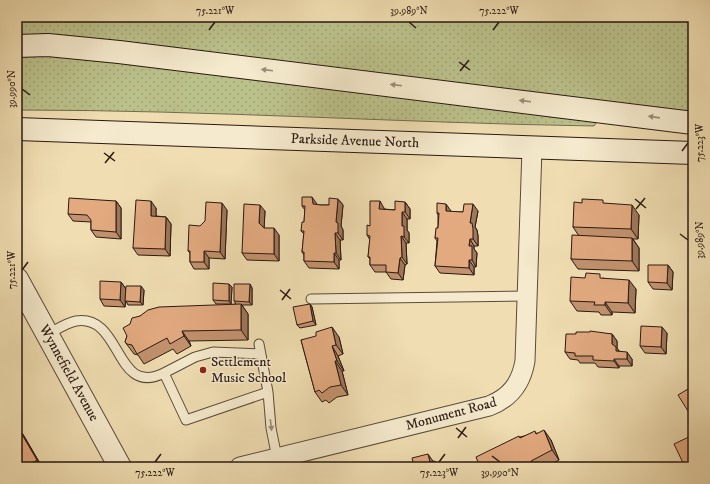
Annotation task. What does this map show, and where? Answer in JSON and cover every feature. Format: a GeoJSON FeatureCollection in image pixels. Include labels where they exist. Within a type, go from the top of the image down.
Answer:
{"type":"FeatureCollection","features":[{"type":"Feature","properties":{"kind":"main road"},"geometry":{"type":"LineString","coordinates":[[17,46],[48,45],[119,52],[693,123]]}},
{"type":"Feature","properties":{"kind":"main road","name":"Parkside Avenue North"},"geometry":{"type":"LineString","coordinates":[[17,129],[693,153]]}},
{"type":"Feature","properties":{"kind":"main road","name":"Wynnefield Avenue"},"geometry":{"type":"LineString","coordinates":[[17,279],[120,467]]}},
{"type":"Feature","properties":{"kind":"street","name":"Monument Road"},"geometry":{"type":"LineString","coordinates":[[240,467],[498,403],[514,390],[523,372],[532,148]]}},
{"type":"Feature","properties":{"kind":"lane"},"geometry":{"type":"LineString","coordinates":[[312,299],[527,296]]}},
{"type":"Feature","properties":{"kind":"lane"},"geometry":{"type":"LineString","coordinates":[[48,334],[72,322],[86,321],[94,323],[108,336],[125,364],[136,374],[150,378],[164,373],[195,357],[213,352],[260,354]]}},
{"type":"Feature","properties":{"kind":"lane"},"geometry":{"type":"LineString","coordinates":[[258,344],[268,392],[271,428],[277,458]]}},
{"type":"Feature","properties":{"kind":"lane"},"geometry":{"type":"LineString","coordinates":[[164,373],[186,420],[268,392]]}},
{"type":"Feature","properties":{"kind":"green space"},"geometry":{"type":"Polygon","coordinates":[[[17,17],[693,17],[693,114],[17,40],[17,17]]]}},
{"type":"Feature","properties":{"kind":"green space"},"geometry":{"type":"Polygon","coordinates":[[[17,53],[105,58],[594,120],[596,123],[594,126],[162,112],[17,110],[17,53]]]}},
{"type":"Feature","properties":{"kind":"building"},"geometry":{"type":"Polygon","coordinates":[[[302,197],[312,197],[313,204],[321,205],[329,205],[329,198],[338,199],[336,222],[338,223],[338,233],[335,233],[336,253],[334,253],[334,262],[304,261],[304,252],[302,252],[304,231],[301,231],[302,222],[304,222],[305,206],[302,206],[302,197]]]}},
{"type":"Feature","properties":{"kind":"building"},"geometry":{"type":"Polygon","coordinates":[[[69,198],[116,201],[116,232],[91,230],[91,220],[87,215],[68,214],[69,198]]]}},
{"type":"Feature","properties":{"kind":"building"},"geometry":{"type":"Polygon","coordinates":[[[582,199],[603,200],[603,203],[632,205],[631,229],[573,227],[574,202],[582,203],[582,199]]]}},
{"type":"Feature","properties":{"kind":"building"},"geometry":{"type":"Polygon","coordinates":[[[136,200],[151,201],[151,216],[166,217],[165,249],[133,248],[136,200]]]}},
{"type":"Feature","properties":{"kind":"building"},"geometry":{"type":"Polygon","coordinates":[[[370,201],[380,201],[379,209],[395,210],[395,201],[405,202],[405,212],[402,212],[404,237],[401,236],[402,257],[400,258],[398,273],[386,272],[386,265],[370,265],[370,257],[368,257],[370,236],[367,235],[367,225],[370,226],[370,201]]]}},
{"type":"Feature","properties":{"kind":"building"},"geometry":{"type":"Polygon","coordinates":[[[206,202],[222,203],[220,252],[204,251],[204,262],[190,262],[190,251],[188,251],[189,225],[200,226],[205,221],[206,202]]]}},
{"type":"Feature","properties":{"kind":"building"},"geometry":{"type":"Polygon","coordinates":[[[437,203],[446,204],[446,211],[463,212],[464,204],[473,204],[470,223],[472,223],[473,239],[470,239],[469,246],[472,246],[472,260],[469,260],[469,268],[435,266],[438,238],[435,238],[436,228],[438,228],[439,213],[437,213],[437,203]]]}},
{"type":"Feature","properties":{"kind":"building"},"geometry":{"type":"Polygon","coordinates":[[[244,204],[260,205],[259,223],[264,228],[274,228],[274,254],[242,253],[244,204]]]}},
{"type":"Feature","properties":{"kind":"building"},"geometry":{"type":"Polygon","coordinates":[[[572,235],[632,238],[632,261],[571,259],[572,235]]]}},
{"type":"Feature","properties":{"kind":"building"},"geometry":{"type":"Polygon","coordinates":[[[648,265],[668,265],[667,283],[648,282],[648,265]]]}},
{"type":"Feature","properties":{"kind":"building"},"geometry":{"type":"Polygon","coordinates":[[[586,273],[600,274],[600,278],[629,280],[628,303],[605,302],[605,305],[594,305],[595,302],[570,301],[571,277],[585,278],[586,273]]]}},
{"type":"Feature","properties":{"kind":"building"},"geometry":{"type":"Polygon","coordinates":[[[100,281],[121,282],[120,300],[100,299],[100,281]]]}},
{"type":"Feature","properties":{"kind":"building"},"geometry":{"type":"Polygon","coordinates":[[[213,283],[229,284],[229,301],[213,300],[213,283]]]}},
{"type":"Feature","properties":{"kind":"building"},"geometry":{"type":"Polygon","coordinates":[[[234,284],[250,284],[249,302],[234,301],[234,284]]]}},
{"type":"Feature","properties":{"kind":"building"},"geometry":{"type":"Polygon","coordinates":[[[126,286],[141,286],[140,302],[125,301],[126,286]]]}},
{"type":"Feature","properties":{"kind":"building"},"geometry":{"type":"Polygon","coordinates":[[[241,304],[241,330],[182,331],[184,336],[170,344],[167,338],[137,354],[132,345],[125,342],[127,336],[123,328],[130,324],[132,318],[140,316],[148,310],[159,307],[241,304]]]}},
{"type":"Feature","properties":{"kind":"building"},"geometry":{"type":"Polygon","coordinates":[[[310,304],[313,321],[297,325],[293,307],[310,304]]]}},
{"type":"Feature","properties":{"kind":"building"},"geometry":{"type":"Polygon","coordinates":[[[641,326],[662,327],[661,347],[640,346],[641,326]]]}},
{"type":"Feature","properties":{"kind":"building"},"geometry":{"type":"Polygon","coordinates":[[[332,327],[336,345],[332,346],[337,361],[335,361],[341,385],[330,387],[322,393],[319,390],[315,392],[301,340],[316,336],[316,332],[332,327]]]}},
{"type":"Feature","properties":{"kind":"building"},"geometry":{"type":"Polygon","coordinates":[[[590,331],[612,334],[612,344],[616,347],[616,351],[627,352],[627,359],[614,359],[614,361],[593,360],[593,356],[575,356],[575,353],[565,352],[566,334],[576,334],[576,332],[590,331]]]}},
{"type":"Feature","properties":{"kind":"building"},"geometry":{"type":"Polygon","coordinates":[[[693,386],[693,419],[678,395],[693,386]]]}},
{"type":"Feature","properties":{"kind":"building"},"geometry":{"type":"Polygon","coordinates":[[[17,426],[37,460],[25,467],[18,467],[17,465],[17,426]]]}},
{"type":"Feature","properties":{"kind":"building"},"geometry":{"type":"Polygon","coordinates":[[[544,430],[552,450],[531,461],[533,466],[480,467],[476,457],[519,436],[520,438],[535,431],[536,434],[544,430]]]}},
{"type":"Feature","properties":{"kind":"building"},"geometry":{"type":"Polygon","coordinates":[[[693,435],[693,467],[685,467],[674,444],[693,435]]]}},
{"type":"Feature","properties":{"kind":"building"},"geometry":{"type":"Polygon","coordinates":[[[428,454],[430,462],[435,461],[437,467],[410,467],[409,463],[413,462],[412,458],[428,454]]]}},
{"type":"Feature","properties":{"kind":"place","name":"Settlement Music School"},"geometry":{"type":"Point","coordinates":[203,370]}}]}
